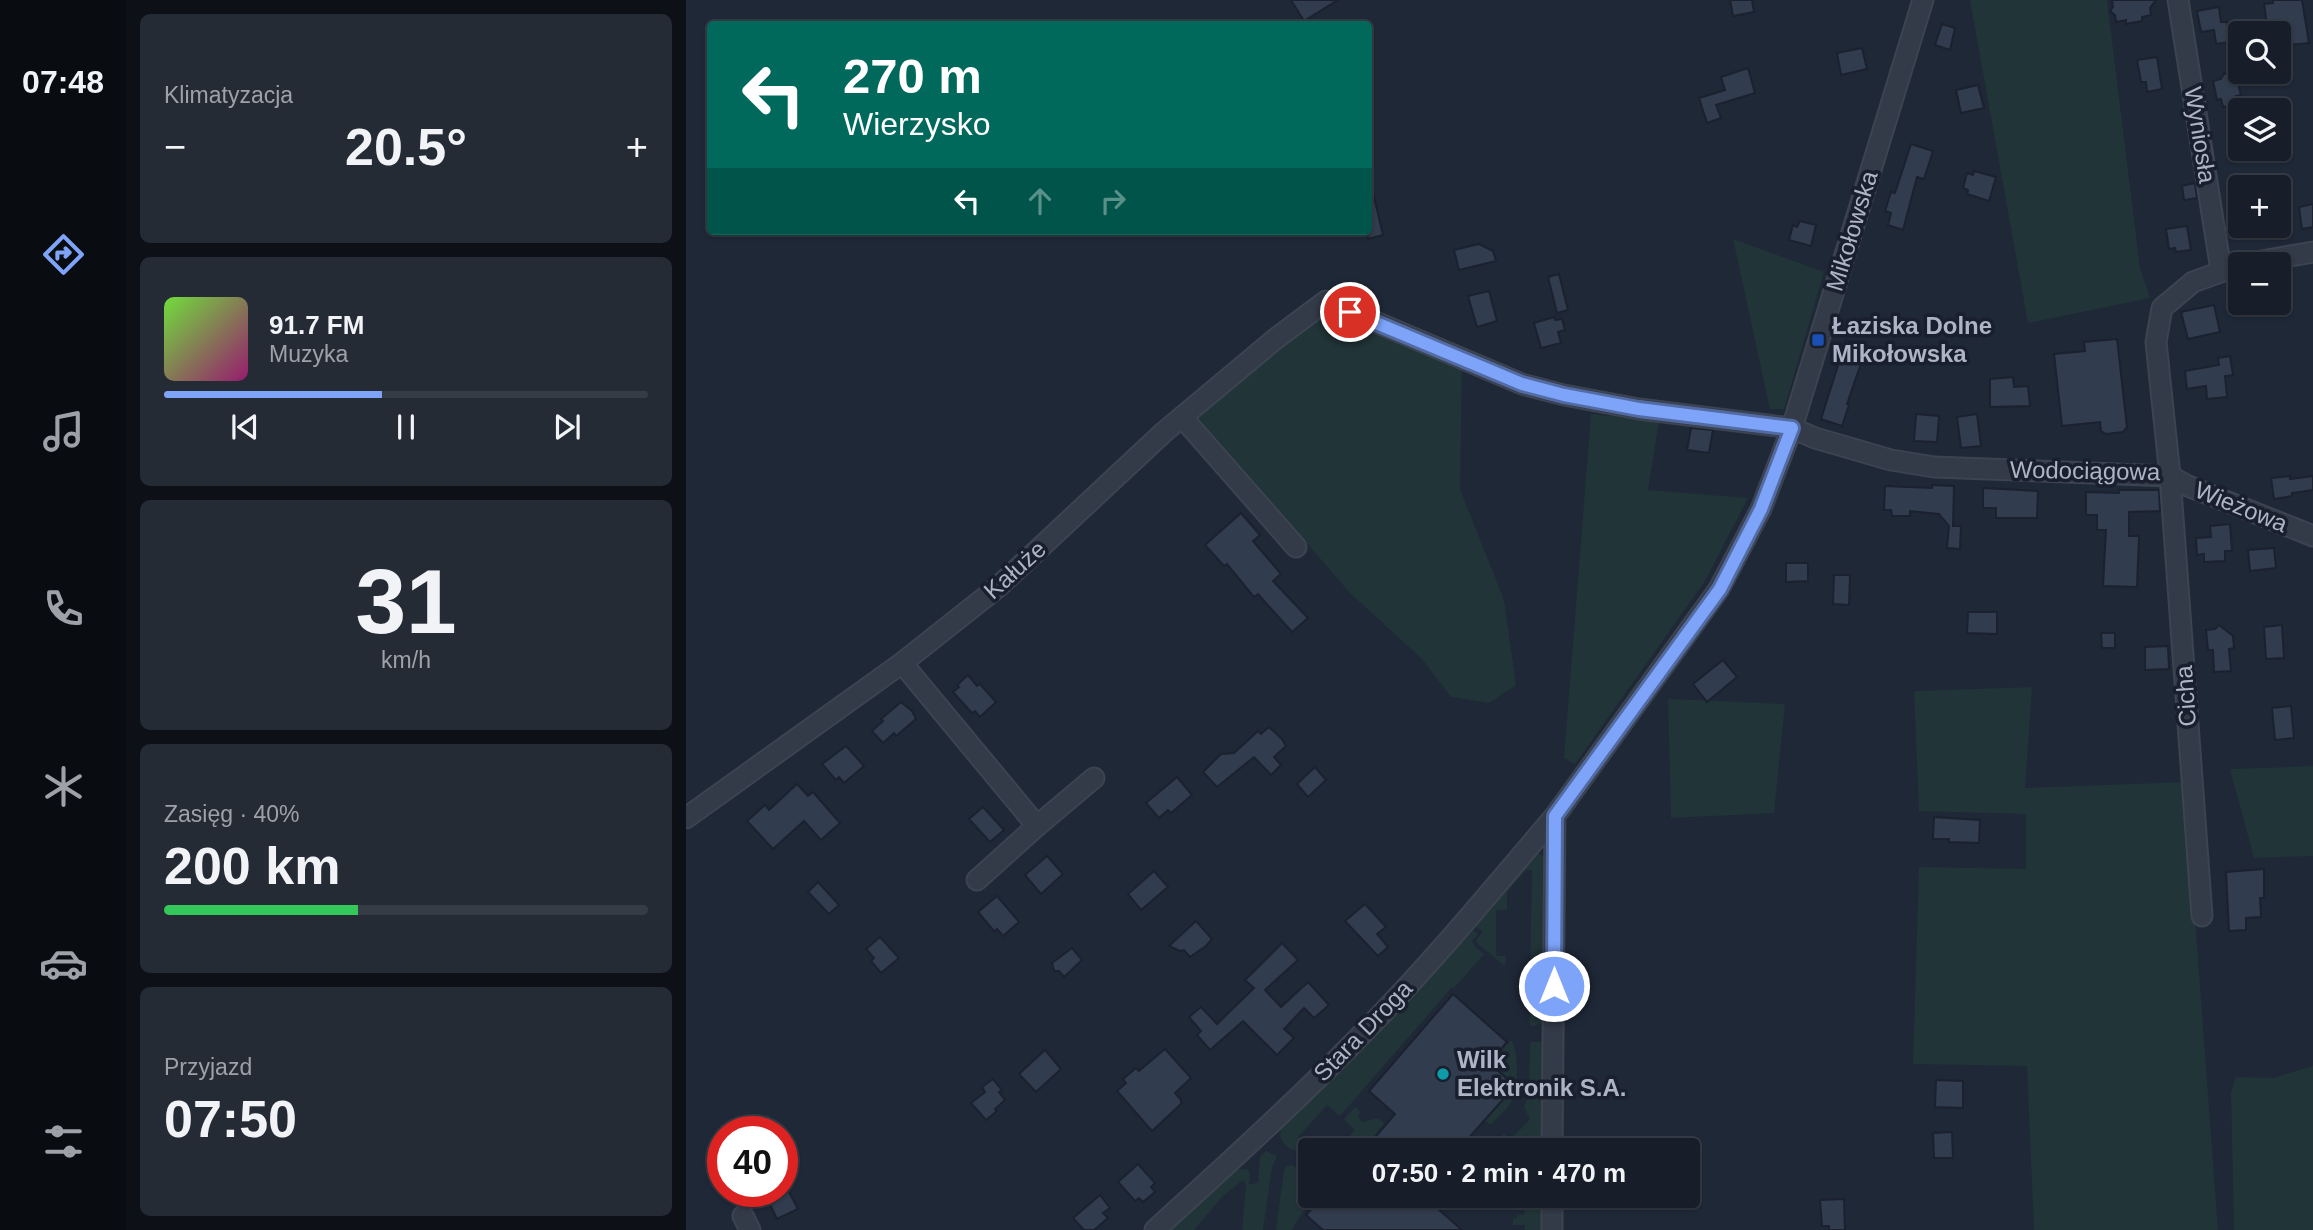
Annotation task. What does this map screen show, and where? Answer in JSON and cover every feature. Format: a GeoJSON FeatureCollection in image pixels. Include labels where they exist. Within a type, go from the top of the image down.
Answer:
{"type":"FeatureCollection","features":[{"type":"Feature","properties":{"kind":"street","name":"Mikołowska"},"geometry":{"type":"LineString","coordinates":[[1555,816],[1720,589],[1761,509],[1792,428],[1923,0]]}},
{"type":"Feature","properties":{"kind":"street","name":"Wyniosła"},"geometry":{"type":"LineString","coordinates":[[2178,0],[2232,252]]}},
{"type":"Feature","properties":{"kind":"street","name":"Wodociągowa"},"geometry":{"type":"LineString","coordinates":[[2291,256],[2313,252]]}},
{"type":"Feature","properties":{"kind":"street","name":"Wodociągowa"},"geometry":{"type":"LineString","coordinates":[[1326,301],[1522,384],[1564,395],[1639,409],[1792,428],[1815,438],[1891,460],[1934,467],[2170,476],[2156,342],[2162,308],[2193,282],[2228,270]]}},
{"type":"Feature","properties":{"kind":"street","name":"Kałuże"},"geometry":{"type":"LineString","coordinates":[[686,818],[902,663],[998,587],[1182,417],[1274,340],[1326,301]]}},
{"type":"Feature","properties":{"kind":"street"},"geometry":{"type":"LineString","coordinates":[[1182,417],[1296,547]]}},
{"type":"Feature","properties":{"kind":"street","name":"Wieżowa"},"geometry":{"type":"LineString","coordinates":[[2170,476],[2188,486],[2313,536]]}},
{"type":"Feature","properties":{"kind":"street","name":"Cicha"},"geometry":{"type":"LineString","coordinates":[[2170,476],[2202,916]]}},
{"type":"Feature","properties":{"kind":"street"},"geometry":{"type":"LineString","coordinates":[[902,663],[1037,826]]}},
{"type":"Feature","properties":{"kind":"street"},"geometry":{"type":"LineString","coordinates":[[977,880],[1094,778]]}},
{"type":"Feature","properties":{"kind":"street"},"geometry":{"type":"LineString","coordinates":[[1552,1138],[1555,816]]}},
{"type":"Feature","properties":{"kind":"street","name":"Stara Droga"},"geometry":{"type":"LineString","coordinates":[[1155,1230],[1264,1131],[1365,1031],[1425,967],[1555,816]]}},
{"type":"Feature","properties":{"kind":"street"},"geometry":{"type":"LineString","coordinates":[[1552,1208],[1552,1230]]}},
{"type":"Feature","properties":{"kind":"green space"},"geometry":{"type":"Polygon","coordinates":[[[1970,0],[2107,0],[2140,268],[2150,298],[2028,323],[1970,0]]]}},
{"type":"Feature","properties":{"kind":"green space"},"geometry":{"type":"Polygon","coordinates":[[[1733,239],[1824,272],[1784,409],[1770,409],[1733,239]]]}},
{"type":"Feature","properties":{"kind":"green space"},"geometry":{"type":"Polygon","coordinates":[[[1327,315],[1462,366],[1460,489],[1504,600],[1516,685],[1489,703],[1451,697],[1422,659],[1350,593],[1196,415],[1276,348],[1327,315]]]}},
{"type":"Feature","properties":{"kind":"green space"},"geometry":{"type":"Polygon","coordinates":[[[1591,414],[1659,421],[1648,490],[1748,498],[1705,581],[1575,764],[1564,758],[1591,414]]]}},
{"type":"Feature","properties":{"kind":"green space"},"geometry":{"type":"Polygon","coordinates":[[[2032,687],[2025,788],[2185,782],[2218,1230],[2034,1230],[2027,1066],[1913,1064],[1919,867],[2026,869],[2026,814],[1919,811],[1914,691],[2032,687]]]}},
{"type":"Feature","properties":{"kind":"green space"},"geometry":{"type":"Polygon","coordinates":[[[1668,699],[1785,704],[1774,813],[1671,818],[1668,699]]]}},
{"type":"Feature","properties":{"kind":"green space"},"geometry":{"type":"Polygon","coordinates":[[[2313,766],[2313,856],[2254,858],[2230,769],[2313,766]]]}},
{"type":"Feature","properties":{"kind":"green space"},"geometry":{"type":"Polygon","coordinates":[[[1538,853],[1547,858],[1545,1022],[1534,1026],[1530,1025],[1528,984],[1522,983],[1518,978],[1520,975],[1530,974],[1532,870],[1526,870],[1507,892],[1507,910],[1496,910],[1496,956],[1506,956],[1505,966],[1478,944],[1476,940],[1483,932],[1471,923],[1531,855],[1538,853]]]}},
{"type":"Feature","properties":{"kind":"green space"},"geometry":{"type":"Polygon","coordinates":[[[1468,926],[1478,934],[1472,941],[1484,954],[1340,1116],[1327,1105],[1298,1137],[1298,1150],[1288,1147],[1280,1136],[1282,1126],[1394,1014],[1468,926]]]}},
{"type":"Feature","properties":{"kind":"green space"},"geometry":{"type":"Polygon","coordinates":[[[1511,1040],[1516,1059],[1517,1077],[1516,1086],[1515,1093],[1506,1109],[1489,1124],[1485,1121],[1516,1085],[1491,1062],[1511,1040]]]}},
{"type":"Feature","properties":{"kind":"green space"},"geometry":{"type":"Polygon","coordinates":[[[1531,1042],[1541,1042],[1544,1045],[1546,1138],[1512,1138],[1530,1119],[1524,1107],[1529,1093],[1531,1042]]]}},
{"type":"Feature","properties":{"kind":"green space"},"geometry":{"type":"Polygon","coordinates":[[[2313,1066],[2313,1230],[2234,1230],[2231,1092],[2236,1077],[2273,1078],[2313,1066]]]}},
{"type":"Feature","properties":{"kind":"green space"},"geometry":{"type":"Polygon","coordinates":[[[1355,1107],[1361,1112],[1358,1116],[1362,1122],[1378,1118],[1384,1123],[1373,1138],[1348,1138],[1355,1130],[1344,1119],[1355,1107]]]}},
{"type":"Feature","properties":{"kind":"green space"},"geometry":{"type":"Polygon","coordinates":[[[1266,1151],[1277,1156],[1272,1168],[1263,1230],[1242,1230],[1246,1184],[1243,1180],[1222,1197],[1194,1230],[1168,1230],[1234,1170],[1247,1169],[1250,1174],[1249,1185],[1258,1182],[1260,1157],[1266,1151]]]}},
{"type":"Feature","properties":{"kind":"green space"},"geometry":{"type":"Polygon","coordinates":[[[1293,1165],[1298,1169],[1298,1208],[1307,1208],[1292,1230],[1276,1230],[1284,1170],[1293,1165]]]}},
{"type":"Feature","properties":{"kind":"green space"},"geometry":{"type":"Polygon","coordinates":[[[1525,1208],[1545,1208],[1546,1230],[1525,1230],[1525,1225],[1513,1225],[1513,1219],[1524,1215],[1525,1208]]]}},
{"type":"Feature","properties":{"kind":"building"},"geometry":{"type":"Polygon","coordinates":[[[1291,0],[1338,0],[1304,21],[1291,0]]]}},
{"type":"Feature","properties":{"kind":"building"},"geometry":{"type":"Polygon","coordinates":[[[1730,0],[1752,0],[1754,12],[1733,16],[1730,0]]]}},
{"type":"Feature","properties":{"kind":"building"},"geometry":{"type":"Polygon","coordinates":[[[2112,0],[2156,0],[2150,8],[2151,15],[2142,17],[2142,21],[2126,24],[2126,20],[2116,22],[2115,15],[2110,11],[2113,7],[2112,0]]]}},
{"type":"Feature","properties":{"kind":"building"},"geometry":{"type":"Polygon","coordinates":[[[2273,0],[2302,0],[2309,43],[2291,45],[2291,21],[2266,21],[2264,4],[2273,3],[2273,0]]]}},
{"type":"Feature","properties":{"kind":"building"},"geometry":{"type":"Polygon","coordinates":[[[2219,7],[2221,22],[2227,22],[2228,42],[2216,44],[2214,30],[2201,32],[2197,11],[2219,7]]]}},
{"type":"Feature","properties":{"kind":"building"},"geometry":{"type":"Polygon","coordinates":[[[1942,24],[1955,28],[1950,50],[1935,45],[1942,24]]]}},
{"type":"Feature","properties":{"kind":"building"},"geometry":{"type":"Polygon","coordinates":[[[1862,48],[1867,69],[1841,75],[1837,53],[1862,48]]]}},
{"type":"Feature","properties":{"kind":"building"},"geometry":{"type":"Polygon","coordinates":[[[2157,57],[2162,89],[2147,92],[2146,82],[2141,82],[2137,60],[2157,57]]]}},
{"type":"Feature","properties":{"kind":"building"},"geometry":{"type":"Polygon","coordinates":[[[1748,68],[1755,93],[1716,105],[1721,118],[1707,123],[1699,98],[1725,90],[1721,77],[1748,68]]]}},
{"type":"Feature","properties":{"kind":"building"},"geometry":{"type":"Polygon","coordinates":[[[2224,73],[2228,76],[2228,84],[2238,84],[2241,95],[2228,98],[2228,106],[2223,107],[2221,99],[2217,100],[2213,81],[2221,79],[2224,73]]]}},
{"type":"Feature","properties":{"kind":"building"},"geometry":{"type":"Polygon","coordinates":[[[1978,85],[1984,108],[1961,113],[1956,90],[1978,85]]]}},
{"type":"Feature","properties":{"kind":"building"},"geometry":{"type":"Polygon","coordinates":[[[1911,144],[1933,151],[1924,179],[1917,177],[1903,230],[1888,225],[1891,213],[1885,211],[1891,192],[1895,193],[1911,144]]]}},
{"type":"Feature","properties":{"kind":"building"},"geometry":{"type":"Polygon","coordinates":[[[1974,171],[1996,177],[1989,201],[1967,194],[1968,190],[1963,188],[1967,173],[1973,175],[1974,171]]]}},
{"type":"Feature","properties":{"kind":"building"},"geometry":{"type":"Polygon","coordinates":[[[2195,183],[2197,198],[2184,200],[2182,186],[2195,183]]]}},
{"type":"Feature","properties":{"kind":"building"},"geometry":{"type":"Polygon","coordinates":[[[1373,193],[1383,235],[1368,239],[1368,235],[1372,235],[1373,193]]]}},
{"type":"Feature","properties":{"kind":"building"},"geometry":{"type":"Polygon","coordinates":[[[2313,204],[2313,227],[2302,229],[2299,207],[2313,204]]]}},
{"type":"Feature","properties":{"kind":"building"},"geometry":{"type":"Polygon","coordinates":[[[1800,221],[1816,225],[1811,246],[1789,240],[1793,225],[1797,227],[1800,221]]]}},
{"type":"Feature","properties":{"kind":"building"},"geometry":{"type":"Polygon","coordinates":[[[2187,226],[2191,250],[2176,252],[2175,248],[2169,249],[2166,229],[2187,226]]]}},
{"type":"Feature","properties":{"kind":"building"},"geometry":{"type":"Polygon","coordinates":[[[1479,244],[1493,251],[1496,261],[1459,270],[1454,250],[1479,244]]]}},
{"type":"Feature","properties":{"kind":"building"},"geometry":{"type":"Polygon","coordinates":[[[1559,274],[1568,310],[1557,313],[1548,277],[1559,274]]]}},
{"type":"Feature","properties":{"kind":"building"},"geometry":{"type":"Polygon","coordinates":[[[1489,291],[1497,321],[1477,327],[1468,296],[1489,291]]]}},
{"type":"Feature","properties":{"kind":"building"},"geometry":{"type":"Polygon","coordinates":[[[2214,305],[2220,332],[2188,339],[2181,312],[2214,305]]]}},
{"type":"Feature","properties":{"kind":"building"},"geometry":{"type":"Polygon","coordinates":[[[1554,317],[1555,320],[1562,319],[1565,330],[1558,332],[1561,343],[1541,348],[1534,323],[1554,317]]]}},
{"type":"Feature","properties":{"kind":"building"},"geometry":{"type":"Polygon","coordinates":[[[2117,339],[2127,427],[2123,432],[2106,434],[2101,431],[2100,422],[2062,426],[2054,354],[2085,351],[2084,342],[2117,339]]]}},
{"type":"Feature","properties":{"kind":"building"},"geometry":{"type":"Polygon","coordinates":[[[1846,340],[1867,346],[1842,426],[1821,419],[1846,340]]]}},
{"type":"Feature","properties":{"kind":"building"},"geometry":{"type":"Polygon","coordinates":[[[2230,356],[2233,375],[2225,376],[2227,397],[2207,399],[2206,386],[2187,389],[2185,371],[2219,365],[2218,358],[2230,356]]]}},
{"type":"Feature","properties":{"kind":"building"},"geometry":{"type":"Polygon","coordinates":[[[2013,377],[2014,387],[2028,386],[2030,406],[1990,407],[1990,379],[2013,377]]]}},
{"type":"Feature","properties":{"kind":"building"},"geometry":{"type":"Polygon","coordinates":[[[1916,414],[1939,416],[1937,442],[1914,441],[1916,414]]]}},
{"type":"Feature","properties":{"kind":"building"},"geometry":{"type":"Polygon","coordinates":[[[1977,414],[1981,446],[1961,448],[1957,417],[1977,414]]]}},
{"type":"Feature","properties":{"kind":"building"},"geometry":{"type":"Polygon","coordinates":[[[1691,428],[1713,430],[1709,453],[1687,450],[1691,428]]]}},
{"type":"Feature","properties":{"kind":"building"},"geometry":{"type":"Polygon","coordinates":[[[2290,476],[2290,479],[2313,476],[2313,490],[2274,499],[2271,478],[2290,476]]]}},
{"type":"Feature","properties":{"kind":"building"},"geometry":{"type":"Polygon","coordinates":[[[1932,485],[1954,486],[1953,526],[1961,526],[1960,549],[1947,548],[1949,526],[1939,514],[1910,511],[1910,516],[1892,516],[1891,510],[1884,510],[1885,486],[1932,488],[1932,485]]]}},
{"type":"Feature","properties":{"kind":"building"},"geometry":{"type":"Polygon","coordinates":[[[1983,488],[2038,491],[2037,518],[1996,518],[1996,508],[1983,508],[1983,488]]]}},
{"type":"Feature","properties":{"kind":"building"},"geometry":{"type":"Polygon","coordinates":[[[2119,490],[2159,490],[2160,511],[2129,512],[2129,536],[2139,536],[2137,587],[2103,586],[2106,530],[2097,530],[2097,515],[2086,515],[2086,492],[2119,493],[2119,490]]]}},
{"type":"Feature","properties":{"kind":"building"},"geometry":{"type":"Polygon","coordinates":[[[1241,513],[1260,535],[1253,541],[1281,574],[1273,581],[1308,618],[1292,632],[1258,594],[1254,597],[1227,564],[1224,566],[1205,545],[1241,513]]]}},
{"type":"Feature","properties":{"kind":"building"},"geometry":{"type":"Polygon","coordinates":[[[2230,524],[2232,551],[2225,551],[2225,561],[2204,562],[2204,554],[2197,555],[2196,538],[2211,537],[2210,526],[2230,524]]]}},
{"type":"Feature","properties":{"kind":"building"},"geometry":{"type":"Polygon","coordinates":[[[2274,548],[2276,568],[2250,571],[2248,550],[2274,548]]]}},
{"type":"Feature","properties":{"kind":"building"},"geometry":{"type":"Polygon","coordinates":[[[1786,563],[1808,563],[1808,581],[1786,582],[1786,563]]]}},
{"type":"Feature","properties":{"kind":"building"},"geometry":{"type":"Polygon","coordinates":[[[1834,575],[1850,575],[1849,605],[1833,604],[1834,575]]]}},
{"type":"Feature","properties":{"kind":"building"},"geometry":{"type":"Polygon","coordinates":[[[1968,612],[1997,612],[1997,634],[1967,633],[1968,612]]]}},
{"type":"Feature","properties":{"kind":"building"},"geometry":{"type":"Polygon","coordinates":[[[2219,625],[2233,636],[2234,648],[2229,649],[2231,671],[2214,672],[2213,650],[2208,650],[2206,630],[2215,629],[2219,625]]]}},
{"type":"Feature","properties":{"kind":"building"},"geometry":{"type":"Polygon","coordinates":[[[2282,625],[2284,658],[2266,659],[2264,627],[2282,625]]]}},
{"type":"Feature","properties":{"kind":"building"},"geometry":{"type":"Polygon","coordinates":[[[2101,633],[2115,633],[2115,648],[2102,648],[2101,633]]]}},
{"type":"Feature","properties":{"kind":"building"},"geometry":{"type":"Polygon","coordinates":[[[2168,646],[2169,669],[2145,670],[2145,647],[2168,646]]]}},
{"type":"Feature","properties":{"kind":"building"},"geometry":{"type":"Polygon","coordinates":[[[1723,660],[1737,677],[1707,702],[1693,684],[1723,660]]]}},
{"type":"Feature","properties":{"kind":"building"},"geometry":{"type":"Polygon","coordinates":[[[968,675],[996,702],[980,717],[975,711],[972,713],[953,692],[968,675]]]}},
{"type":"Feature","properties":{"kind":"building"},"geometry":{"type":"Polygon","coordinates":[[[901,702],[912,711],[916,719],[883,743],[872,731],[883,721],[881,719],[901,702]]]}},
{"type":"Feature","properties":{"kind":"building"},"geometry":{"type":"Polygon","coordinates":[[[2291,706],[2294,738],[2275,740],[2272,708],[2291,706]]]}},
{"type":"Feature","properties":{"kind":"building"},"geometry":{"type":"Polygon","coordinates":[[[1269,727],[1286,746],[1274,757],[1281,765],[1271,775],[1254,757],[1217,787],[1203,772],[1221,754],[1234,753],[1258,731],[1261,734],[1269,727]]]}},
{"type":"Feature","properties":{"kind":"building"},"geometry":{"type":"Polygon","coordinates":[[[846,746],[864,766],[844,783],[839,777],[836,780],[822,764],[846,746]]]}},
{"type":"Feature","properties":{"kind":"building"},"geometry":{"type":"Polygon","coordinates":[[[1315,767],[1326,780],[1308,797],[1297,784],[1315,767]]]}},
{"type":"Feature","properties":{"kind":"building"},"geometry":{"type":"Polygon","coordinates":[[[1177,777],[1192,795],[1171,813],[1168,810],[1159,818],[1146,803],[1177,777]]]}},
{"type":"Feature","properties":{"kind":"building"},"geometry":{"type":"Polygon","coordinates":[[[797,784],[808,796],[813,792],[840,823],[821,840],[804,821],[773,849],[747,821],[765,805],[769,810],[797,784]]]}},
{"type":"Feature","properties":{"kind":"building"},"geometry":{"type":"Polygon","coordinates":[[[983,807],[1004,830],[990,842],[969,819],[983,807]]]}},
{"type":"Feature","properties":{"kind":"building"},"geometry":{"type":"Polygon","coordinates":[[[1934,817],[1980,820],[1979,843],[1933,839],[1934,817]]]}},
{"type":"Feature","properties":{"kind":"building"},"geometry":{"type":"Polygon","coordinates":[[[1047,856],[1063,874],[1041,894],[1025,875],[1047,856]]]}},
{"type":"Feature","properties":{"kind":"building"},"geometry":{"type":"Polygon","coordinates":[[[2264,869],[2264,898],[2260,898],[2261,917],[2246,918],[2246,930],[2229,931],[2226,872],[2264,869]]]}},
{"type":"Feature","properties":{"kind":"building"},"geometry":{"type":"Polygon","coordinates":[[[1154,871],[1168,887],[1141,910],[1128,894],[1154,871]]]}},
{"type":"Feature","properties":{"kind":"building"},"geometry":{"type":"Polygon","coordinates":[[[818,882],[839,905],[829,914],[808,892],[818,882]]]}},
{"type":"Feature","properties":{"kind":"building"},"geometry":{"type":"Polygon","coordinates":[[[997,896],[1019,922],[1003,936],[997,929],[994,931],[978,912],[997,896]]]}},
{"type":"Feature","properties":{"kind":"building"},"geometry":{"type":"Polygon","coordinates":[[[1365,904],[1386,927],[1377,934],[1388,947],[1378,956],[1345,921],[1365,904]]]}},
{"type":"Feature","properties":{"kind":"building"},"geometry":{"type":"Polygon","coordinates":[[[1196,921],[1212,939],[1206,946],[1190,957],[1184,950],[1169,946],[1196,921]]]}},
{"type":"Feature","properties":{"kind":"building"},"geometry":{"type":"Polygon","coordinates":[[[880,937],[899,958],[881,973],[871,961],[874,958],[866,949],[880,937]]]}},
{"type":"Feature","properties":{"kind":"building"},"geometry":{"type":"Polygon","coordinates":[[[1282,943],[1298,960],[1265,990],[1281,1007],[1308,982],[1329,1005],[1314,1018],[1304,1008],[1284,1029],[1294,1038],[1277,1055],[1243,1021],[1210,1050],[1197,1035],[1201,1031],[1189,1017],[1201,1007],[1217,1024],[1254,988],[1245,980],[1282,943]]]}},
{"type":"Feature","properties":{"kind":"building"},"geometry":{"type":"Polygon","coordinates":[[[1072,948],[1082,960],[1064,977],[1059,971],[1054,971],[1052,963],[1072,948]]]}},
{"type":"Feature","properties":{"kind":"building","name":"Wilk Elektronik S.A."},"geometry":{"type":"Polygon","coordinates":[[[1453,994],[1507,1042],[1489,1063],[1515,1086],[1469,1138],[1374,1138],[1395,1114],[1369,1091],[1453,994]]]}},
{"type":"Feature","properties":{"kind":"building"},"geometry":{"type":"Polygon","coordinates":[[[1165,1049],[1191,1078],[1175,1093],[1181,1104],[1152,1131],[1117,1091],[1126,1083],[1123,1079],[1136,1068],[1139,1071],[1165,1049]]]}},
{"type":"Feature","properties":{"kind":"building"},"geometry":{"type":"Polygon","coordinates":[[[1045,1050],[1061,1069],[1036,1092],[1019,1074],[1045,1050]]]}},
{"type":"Feature","properties":{"kind":"building"},"geometry":{"type":"Polygon","coordinates":[[[993,1079],[1002,1090],[999,1092],[1005,1100],[986,1120],[971,1103],[985,1092],[982,1087],[993,1079]]]}},
{"type":"Feature","properties":{"kind":"building"},"geometry":{"type":"Polygon","coordinates":[[[1936,1080],[1963,1081],[1963,1108],[1935,1107],[1936,1080]]]}},
{"type":"Feature","properties":{"kind":"building"},"geometry":{"type":"Polygon","coordinates":[[[1952,1132],[1953,1158],[1934,1158],[1933,1133],[1952,1132]]]}},
{"type":"Feature","properties":{"kind":"building"},"geometry":{"type":"Polygon","coordinates":[[[1138,1164],[1155,1183],[1151,1187],[1155,1192],[1143,1202],[1139,1198],[1135,1201],[1118,1182],[1138,1164]]]}},
{"type":"Feature","properties":{"kind":"building"},"geometry":{"type":"Polygon","coordinates":[[[1100,1195],[1110,1208],[1103,1213],[1108,1218],[1094,1230],[1084,1230],[1073,1218],[1100,1195]]]}},
{"type":"Feature","properties":{"kind":"building"},"geometry":{"type":"Polygon","coordinates":[[[1844,1199],[1845,1230],[1829,1230],[1829,1226],[1822,1226],[1820,1200],[1844,1199]]]}},
{"type":"Feature","properties":{"kind":"building"},"geometry":{"type":"Polygon","coordinates":[[[771,1207],[797,1207],[798,1209],[777,1219],[771,1207]]]}},
{"type":"Feature","properties":{"kind":"building"},"geometry":{"type":"Polygon","coordinates":[[[1312,1208],[1437,1208],[1462,1230],[1323,1230],[1306,1215],[1312,1208]]]}},
{"type":"Feature","properties":{"kind":"place","name":"Łaziska Dolne Mikołowska"},"geometry":{"type":"Point","coordinates":[1818,340]}},
{"type":"Feature","properties":{"kind":"place","name":"Wilk Elektronik S.A."},"geometry":{"type":"Point","coordinates":[1443,1074]}},
{"type":"Feature","properties":{"kind":"route"},"geometry":{"type":"LineString","coordinates":[[1350,312],[1522,384],[1639,409],[1792,428],[1761,509],[1720,589],[1555,816],[1554,986]]}}]}
